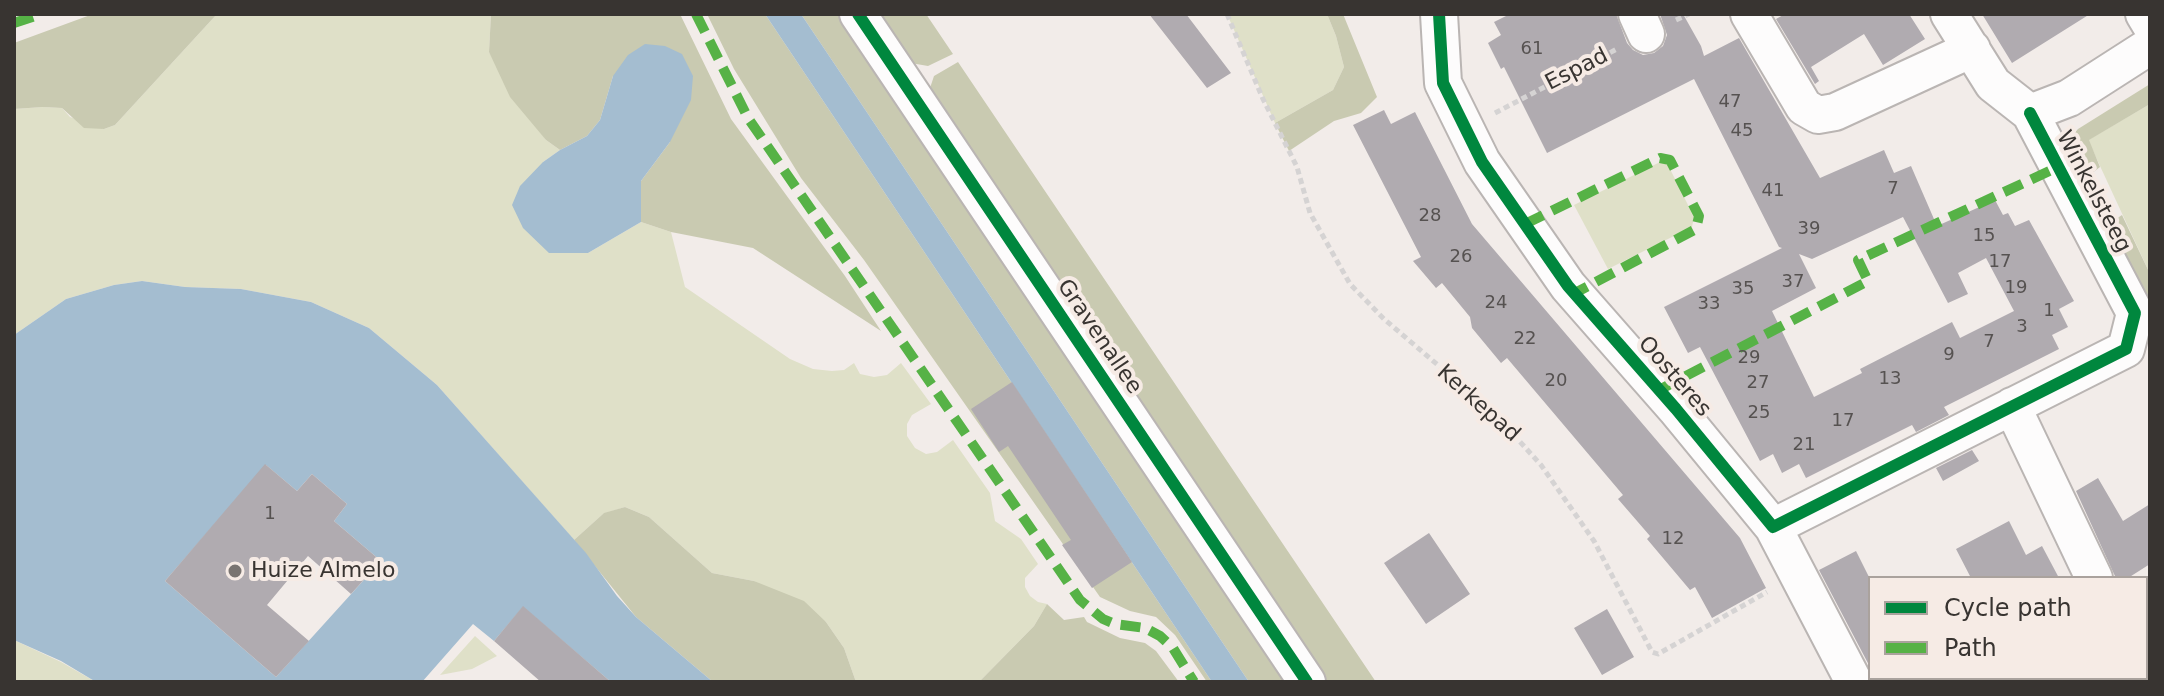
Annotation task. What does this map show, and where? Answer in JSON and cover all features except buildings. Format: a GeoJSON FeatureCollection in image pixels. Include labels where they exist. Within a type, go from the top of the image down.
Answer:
{"type":"FeatureCollection","features":[{"type":"Feature","properties":{"kind":"street","name":"Gravenallee"},"geometry":{"type":"LineString","coordinates":[[858,14],[1307,682]]}},
{"type":"Feature","properties":{"kind":"street","name":"Oosteres"},"geometry":{"type":"LineString","coordinates":[[1439,14],[1443,83],[1482,162],[1568,286],[1676,409],[1773,527],[1854,682]]}},
{"type":"Feature","properties":{"kind":"street"},"geometry":{"type":"LineString","coordinates":[[1749,14],[1804,107],[1818,115],[1835,112],[1972,49]]}},
{"type":"Feature","properties":{"kind":"street","name":"Winkelsteeg"},"geometry":{"type":"LineString","coordinates":[[1949,14],[1993,84],[2030,113],[2135,313],[2126,349],[2012,406]]}},
{"type":"Feature","properties":{"kind":"street"},"geometry":{"type":"LineString","coordinates":[[2144,14],[2150,24]]}},
{"type":"Feature","properties":{"kind":"street","name":"Winkelsteeg"},"geometry":{"type":"LineString","coordinates":[[2030,113],[2069,98],[2150,46]]}},
{"type":"Feature","properties":{"kind":"street"},"geometry":{"type":"LineString","coordinates":[[1773,527],[2012,406],[2093,576]]}},
{"type":"Feature","properties":{"kind":"green space"},"geometry":{"type":"Polygon","coordinates":[[[93,14],[217,14],[115,125],[104,129],[84,128],[62,108],[14,109],[14,43],[93,14]]]}},
{"type":"Feature","properties":{"kind":"green space"},"geometry":{"type":"Polygon","coordinates":[[[217,14],[491,14],[489,52],[546,140],[560,150],[543,162],[588,253],[641,222],[671,232],[685,287],[790,359],[813,369],[832,371],[844,370],[854,363],[860,374],[874,377],[887,375],[901,363],[931,404],[912,415],[907,424],[907,436],[915,448],[926,454],[937,452],[953,440],[990,493],[995,521],[1021,539],[1038,564],[1025,578],[1025,587],[1030,596],[1047,604],[1034,626],[979,682],[856,682],[844,648],[826,622],[754,581],[712,573],[649,517],[625,507],[603,514],[574,540],[437,385],[369,328],[311,302],[241,289],[185,287],[142,281],[114,285],[66,299],[14,335],[14,109],[62,108],[70,117],[104,129],[115,125],[217,14]]]}},
{"type":"Feature","properties":{"kind":"green space"},"geometry":{"type":"Polygon","coordinates":[[[491,14],[680,14],[731,119],[881,331],[753,248],[671,232],[641,222],[641,181],[670,142],[613,76],[600,120],[587,136],[560,150],[546,140],[510,97],[489,52],[491,14]]]}},
{"type":"Feature","properties":{"kind":"green space"},"geometry":{"type":"Polygon","coordinates":[[[707,14],[765,14],[1212,682],[1207,682],[1175,635],[1156,617],[1130,611],[1100,597],[864,260],[801,178],[734,69],[707,14]]]}},
{"type":"Feature","properties":{"kind":"green space"},"geometry":{"type":"Polygon","coordinates":[[[801,14],[845,14],[1296,682],[1249,682],[801,14]]]}},
{"type":"Feature","properties":{"kind":"green space"},"geometry":{"type":"Polygon","coordinates":[[[868,14],[926,14],[953,54],[928,66],[899,61],[868,14]]]}},
{"type":"Feature","properties":{"kind":"green space"},"geometry":{"type":"Polygon","coordinates":[[[1227,14],[1327,14],[1344,67],[1333,90],[1275,123],[1227,14]]]}},
{"type":"Feature","properties":{"kind":"green space"},"geometry":{"type":"Polygon","coordinates":[[[1327,14],[1343,14],[1377,97],[1361,113],[1334,121],[1289,151],[1275,123],[1333,90],[1344,67],[1327,14]]]}},
{"type":"Feature","properties":{"kind":"green space"},"geometry":{"type":"Polygon","coordinates":[[[958,62],[1376,682],[1319,682],[926,100],[934,76],[958,62]]]}},
{"type":"Feature","properties":{"kind":"green space"},"geometry":{"type":"Polygon","coordinates":[[[2150,84],[2150,104],[2089,140],[2100,167],[2087,177],[2070,146],[2070,138],[2078,129],[2150,84]]]}},
{"type":"Feature","properties":{"kind":"green space"},"geometry":{"type":"Polygon","coordinates":[[[2150,104],[2150,274],[2088,140],[2150,104]]]}},
{"type":"Feature","properties":{"kind":"green space"},"geometry":{"type":"Polygon","coordinates":[[[1660,162],[1668,165],[1694,217],[1692,227],[1608,269],[1574,205],[1660,162]]]}},
{"type":"Feature","properties":{"kind":"green space"},"geometry":{"type":"Polygon","coordinates":[[[2122,215],[2150,274],[2150,312],[2110,223],[2122,215]]]}},
{"type":"Feature","properties":{"kind":"green space"},"geometry":{"type":"Polygon","coordinates":[[[625,507],[649,517],[712,573],[754,581],[804,601],[826,622],[844,648],[856,682],[713,682],[636,617],[574,540],[604,513],[625,507]]]}},
{"type":"Feature","properties":{"kind":"green space"},"geometry":{"type":"Polygon","coordinates":[[[1047,604],[1064,620],[1084,617],[1087,622],[1120,638],[1145,643],[1156,651],[1179,682],[979,682],[1034,626],[1047,604]]]}},
{"type":"Feature","properties":{"kind":"green space"},"geometry":{"type":"Polygon","coordinates":[[[475,636],[497,656],[472,669],[440,675],[475,636]]]}},
{"type":"Feature","properties":{"kind":"green space"},"geometry":{"type":"Polygon","coordinates":[[[14,640],[61,662],[96,682],[14,682],[14,640]]]}},
{"type":"Feature","properties":{"kind":"water"},"geometry":{"type":"Polygon","coordinates":[[[765,14],[801,14],[1249,682],[1212,682],[765,14]]]}},
{"type":"Feature","properties":{"kind":"water"},"geometry":{"type":"Polygon","coordinates":[[[645,44],[665,46],[682,54],[693,76],[691,100],[670,142],[641,181],[641,222],[588,253],[549,253],[523,228],[512,205],[520,186],[543,162],[587,136],[600,120],[613,76],[628,55],[645,44]]]}},
{"type":"Feature","properties":{"kind":"water"},"geometry":{"type":"Polygon","coordinates":[[[142,281],[185,287],[241,289],[311,302],[369,328],[437,385],[586,553],[636,617],[713,682],[611,682],[523,607],[494,641],[473,624],[422,682],[96,682],[61,661],[14,640],[14,335],[66,299],[114,285],[142,281]],[[266,465],[165,581],[276,677],[381,561],[334,521],[347,504],[312,474],[297,491],[266,465]]]}},
{"type":"Feature","properties":{"kind":"marked path"},"geometry":{"type":"LineString","coordinates":[[14,23],[41,14]]}},
{"type":"Feature","properties":{"kind":"marked path"},"geometry":{"type":"LineString","coordinates":[[696,14],[748,118],[1080,600],[1103,619],[1145,628],[1160,636],[1173,648],[1194,682]]}},
{"type":"Feature","properties":{"kind":"marked path"},"geometry":{"type":"LineString","coordinates":[[1525,224],[1660,158],[1670,160],[1699,216],[1696,229],[1575,293]]}},
{"type":"Feature","properties":{"kind":"marked path"},"geometry":{"type":"LineString","coordinates":[[1659,390],[1868,281],[1858,260],[2058,167]]}},
{"type":"Feature","properties":{"kind":"cycle path"},"geometry":{"type":"LineString","coordinates":[[858,14],[1307,682]]}},
{"type":"Feature","properties":{"kind":"cycle path"},"geometry":{"type":"LineString","coordinates":[[1439,14],[1443,83],[1482,162],[1568,286],[1676,409],[1773,527],[2126,349],[2135,313],[2030,113]]}},
{"type":"Feature","properties":{"kind":"place","name":"Huize Almelo"},"geometry":{"type":"Point","coordinates":[235,571]}}]}
